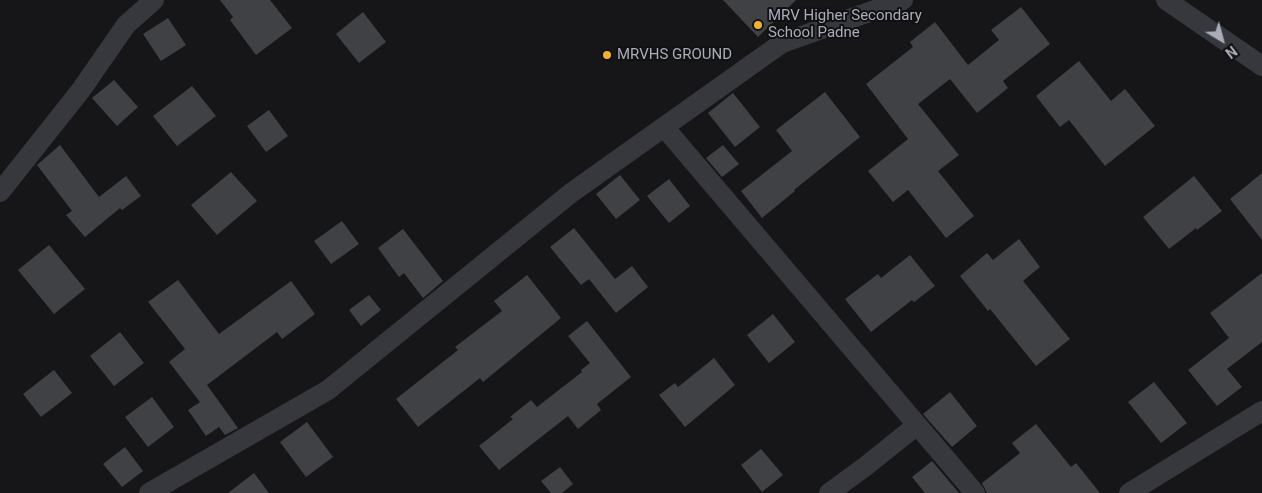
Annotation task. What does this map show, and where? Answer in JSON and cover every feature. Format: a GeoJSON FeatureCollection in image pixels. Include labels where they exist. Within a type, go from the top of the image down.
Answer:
{"type":"FeatureCollection","features":[{"type":"Feature","properties":{"kind":"street"},"geometry":{"type":"LineString","coordinates":[[0,192],[81,90],[126,25],[154,0]]}},
{"type":"Feature","properties":{"kind":"street"},"geometry":{"type":"LineString","coordinates":[[149,493],[328,390],[572,192],[782,44],[903,0]]}},
{"type":"Feature","properties":{"kind":"street"},"geometry":{"type":"LineString","coordinates":[[1166,0],[1262,66]]}},
{"type":"Feature","properties":{"kind":"street"},"geometry":{"type":"LineString","coordinates":[[664,127],[975,493]]}},
{"type":"Feature","properties":{"kind":"street"},"geometry":{"type":"LineString","coordinates":[[1129,493],[1262,411]]}},
{"type":"Feature","properties":{"kind":"street"},"geometry":{"type":"LineString","coordinates":[[829,493],[917,425]]}},
{"type":"Feature","properties":{"kind":"building"},"geometry":{"type":"Polygon","coordinates":[[[220,0],[270,0],[292,28],[256,55],[230,20],[233,17],[220,0]]]}},
{"type":"Feature","properties":{"kind":"building","name":"MRV Higher Secondary School Padne"},"geometry":{"type":"Polygon","coordinates":[[[723,0],[796,0],[758,37],[723,0]]]}},
{"type":"Feature","properties":{"kind":"building"},"geometry":{"type":"Polygon","coordinates":[[[1021,7],[1050,44],[1003,81],[1008,88],[977,113],[950,79],[918,104],[959,155],[938,171],[974,216],[946,238],[908,190],[893,202],[868,171],[908,139],[866,84],[913,47],[910,42],[935,22],[968,65],[999,40],[991,30],[1021,7]]]}},
{"type":"Feature","properties":{"kind":"building"},"geometry":{"type":"Polygon","coordinates":[[[363,12],[386,42],[359,63],[336,34],[363,12]]]}},
{"type":"Feature","properties":{"kind":"building"},"geometry":{"type":"Polygon","coordinates":[[[168,18],[186,45],[161,61],[143,34],[168,18]]]}},
{"type":"Feature","properties":{"kind":"building"},"geometry":{"type":"Polygon","coordinates":[[[1079,61],[1111,101],[1125,89],[1155,126],[1105,166],[1069,120],[1060,127],[1036,96],[1079,61]]]}},
{"type":"Feature","properties":{"kind":"building"},"geometry":{"type":"Polygon","coordinates":[[[114,80],[138,107],[117,126],[92,98],[114,80]]]}},
{"type":"Feature","properties":{"kind":"building"},"geometry":{"type":"Polygon","coordinates":[[[192,86],[216,116],[177,146],[153,116],[192,86]]]}},
{"type":"Feature","properties":{"kind":"building"},"geometry":{"type":"Polygon","coordinates":[[[825,92],[860,137],[762,218],[741,191],[792,151],[776,130],[825,92]]]}},
{"type":"Feature","properties":{"kind":"building"},"geometry":{"type":"Polygon","coordinates":[[[733,93],[760,127],[735,147],[708,113],[733,93]]]}},
{"type":"Feature","properties":{"kind":"building"},"geometry":{"type":"Polygon","coordinates":[[[269,110],[288,136],[266,152],[247,126],[269,110]]]}},
{"type":"Feature","properties":{"kind":"building"},"geometry":{"type":"Polygon","coordinates":[[[60,145],[99,197],[126,176],[141,196],[122,210],[120,208],[85,237],[66,215],[72,211],[37,165],[60,145]]]}},
{"type":"Feature","properties":{"kind":"building"},"geometry":{"type":"Polygon","coordinates":[[[723,145],[739,164],[722,177],[706,158],[723,145]]]}},
{"type":"Feature","properties":{"kind":"building"},"geometry":{"type":"Polygon","coordinates":[[[231,172],[257,201],[217,235],[191,205],[231,172]]]}},
{"type":"Feature","properties":{"kind":"building"},"geometry":{"type":"Polygon","coordinates":[[[1262,173],[1262,240],[1230,199],[1262,173]]]}},
{"type":"Feature","properties":{"kind":"building"},"geometry":{"type":"Polygon","coordinates":[[[620,175],[640,200],[616,219],[596,194],[620,175]]]}},
{"type":"Feature","properties":{"kind":"building"},"geometry":{"type":"Polygon","coordinates":[[[1194,176],[1222,211],[1169,249],[1143,217],[1194,176]]]}},
{"type":"Feature","properties":{"kind":"building"},"geometry":{"type":"Polygon","coordinates":[[[669,179],[690,206],[669,223],[647,196],[669,179]]]}},
{"type":"Feature","properties":{"kind":"building"},"geometry":{"type":"Polygon","coordinates":[[[342,221],[359,244],[331,264],[314,241],[342,221]]]}},
{"type":"Feature","properties":{"kind":"building"},"geometry":{"type":"Polygon","coordinates":[[[574,228],[615,279],[632,266],[648,287],[616,313],[589,279],[581,285],[550,247],[574,228]]]}},
{"type":"Feature","properties":{"kind":"building"},"geometry":{"type":"Polygon","coordinates":[[[403,229],[443,281],[423,298],[404,273],[399,277],[378,248],[403,229]]]}},
{"type":"Feature","properties":{"kind":"building"},"geometry":{"type":"Polygon","coordinates":[[[1019,239],[1040,267],[1023,281],[1070,339],[1036,366],[990,309],[988,311],[960,276],[987,253],[993,260],[1019,239]]]}},
{"type":"Feature","properties":{"kind":"building"},"geometry":{"type":"Polygon","coordinates":[[[49,245],[85,289],[54,314],[18,270],[49,245]]]}},
{"type":"Feature","properties":{"kind":"building"},"geometry":{"type":"Polygon","coordinates":[[[910,255],[935,286],[914,302],[912,300],[871,332],[845,299],[878,274],[881,278],[910,255]]]}},
{"type":"Feature","properties":{"kind":"building"},"geometry":{"type":"Polygon","coordinates":[[[1262,273],[1262,342],[1227,369],[1242,387],[1217,406],[1188,370],[1229,338],[1210,313],[1262,273]]]}},
{"type":"Feature","properties":{"kind":"building"},"geometry":{"type":"Polygon","coordinates":[[[527,275],[561,318],[483,382],[480,378],[418,427],[396,399],[458,350],[455,347],[502,311],[494,301],[527,275]]]}},
{"type":"Feature","properties":{"kind":"building"},"geometry":{"type":"Polygon","coordinates":[[[178,280],[219,334],[291,281],[315,314],[282,339],[277,332],[207,385],[238,428],[225,435],[219,427],[206,436],[188,410],[200,402],[169,362],[185,349],[148,302],[178,280]]]}},
{"type":"Feature","properties":{"kind":"building"},"geometry":{"type":"Polygon","coordinates":[[[369,295],[381,310],[361,326],[349,310],[369,295]]]}},
{"type":"Feature","properties":{"kind":"building"},"geometry":{"type":"Polygon","coordinates":[[[773,314],[795,342],[769,363],[747,335],[773,314]]]}},
{"type":"Feature","properties":{"kind":"building"},"geometry":{"type":"Polygon","coordinates":[[[587,321],[631,377],[597,404],[601,410],[578,429],[568,416],[499,470],[479,446],[513,419],[510,417],[531,400],[537,407],[582,372],[581,370],[590,363],[568,336],[587,321]]]}},
{"type":"Feature","properties":{"kind":"building"},"geometry":{"type":"Polygon","coordinates":[[[120,332],[144,363],[114,386],[90,356],[120,332]]]}},
{"type":"Feature","properties":{"kind":"building"},"geometry":{"type":"Polygon","coordinates":[[[714,358],[735,385],[685,427],[659,395],[675,383],[678,387],[714,358]]]}},
{"type":"Feature","properties":{"kind":"building"},"geometry":{"type":"Polygon","coordinates":[[[54,370],[72,393],[41,417],[23,394],[54,370]]]}},
{"type":"Feature","properties":{"kind":"building"},"geometry":{"type":"Polygon","coordinates":[[[1154,382],[1187,423],[1161,443],[1128,402],[1154,382]]]}},
{"type":"Feature","properties":{"kind":"building"},"geometry":{"type":"Polygon","coordinates":[[[950,392],[977,426],[952,447],[923,414],[950,392]]]}},
{"type":"Feature","properties":{"kind":"building"},"geometry":{"type":"Polygon","coordinates":[[[152,397],[174,427],[148,447],[125,417],[152,397]]]}},
{"type":"Feature","properties":{"kind":"building"},"geometry":{"type":"Polygon","coordinates":[[[307,422],[333,457],[306,477],[280,442],[307,422]]]}},
{"type":"Feature","properties":{"kind":"building"},"geometry":{"type":"Polygon","coordinates":[[[1036,424],[1071,467],[1076,463],[1100,493],[987,493],[982,483],[1020,453],[1012,443],[1036,424]]]}},
{"type":"Feature","properties":{"kind":"building"},"geometry":{"type":"Polygon","coordinates":[[[125,447],[143,471],[122,487],[103,464],[125,447]]]}},
{"type":"Feature","properties":{"kind":"building"},"geometry":{"type":"Polygon","coordinates":[[[761,449],[783,475],[762,492],[741,465],[761,449]]]}},
{"type":"Feature","properties":{"kind":"building"},"geometry":{"type":"Polygon","coordinates":[[[932,461],[959,493],[925,493],[912,477],[932,461]]]}},
{"type":"Feature","properties":{"kind":"building"},"geometry":{"type":"Polygon","coordinates":[[[560,467],[573,484],[562,493],[551,493],[541,481],[560,467]]]}},
{"type":"Feature","properties":{"kind":"building"},"geometry":{"type":"Polygon","coordinates":[[[254,473],[269,493],[228,493],[254,473]]]}},
{"type":"Feature","properties":{"kind":"place","name":"MRV Higher Secondary School Padne"},"geometry":{"type":"Point","coordinates":[758,25]}},
{"type":"Feature","properties":{"kind":"place","name":"MRVHS GROUND"},"geometry":{"type":"Point","coordinates":[607,55]}}]}
